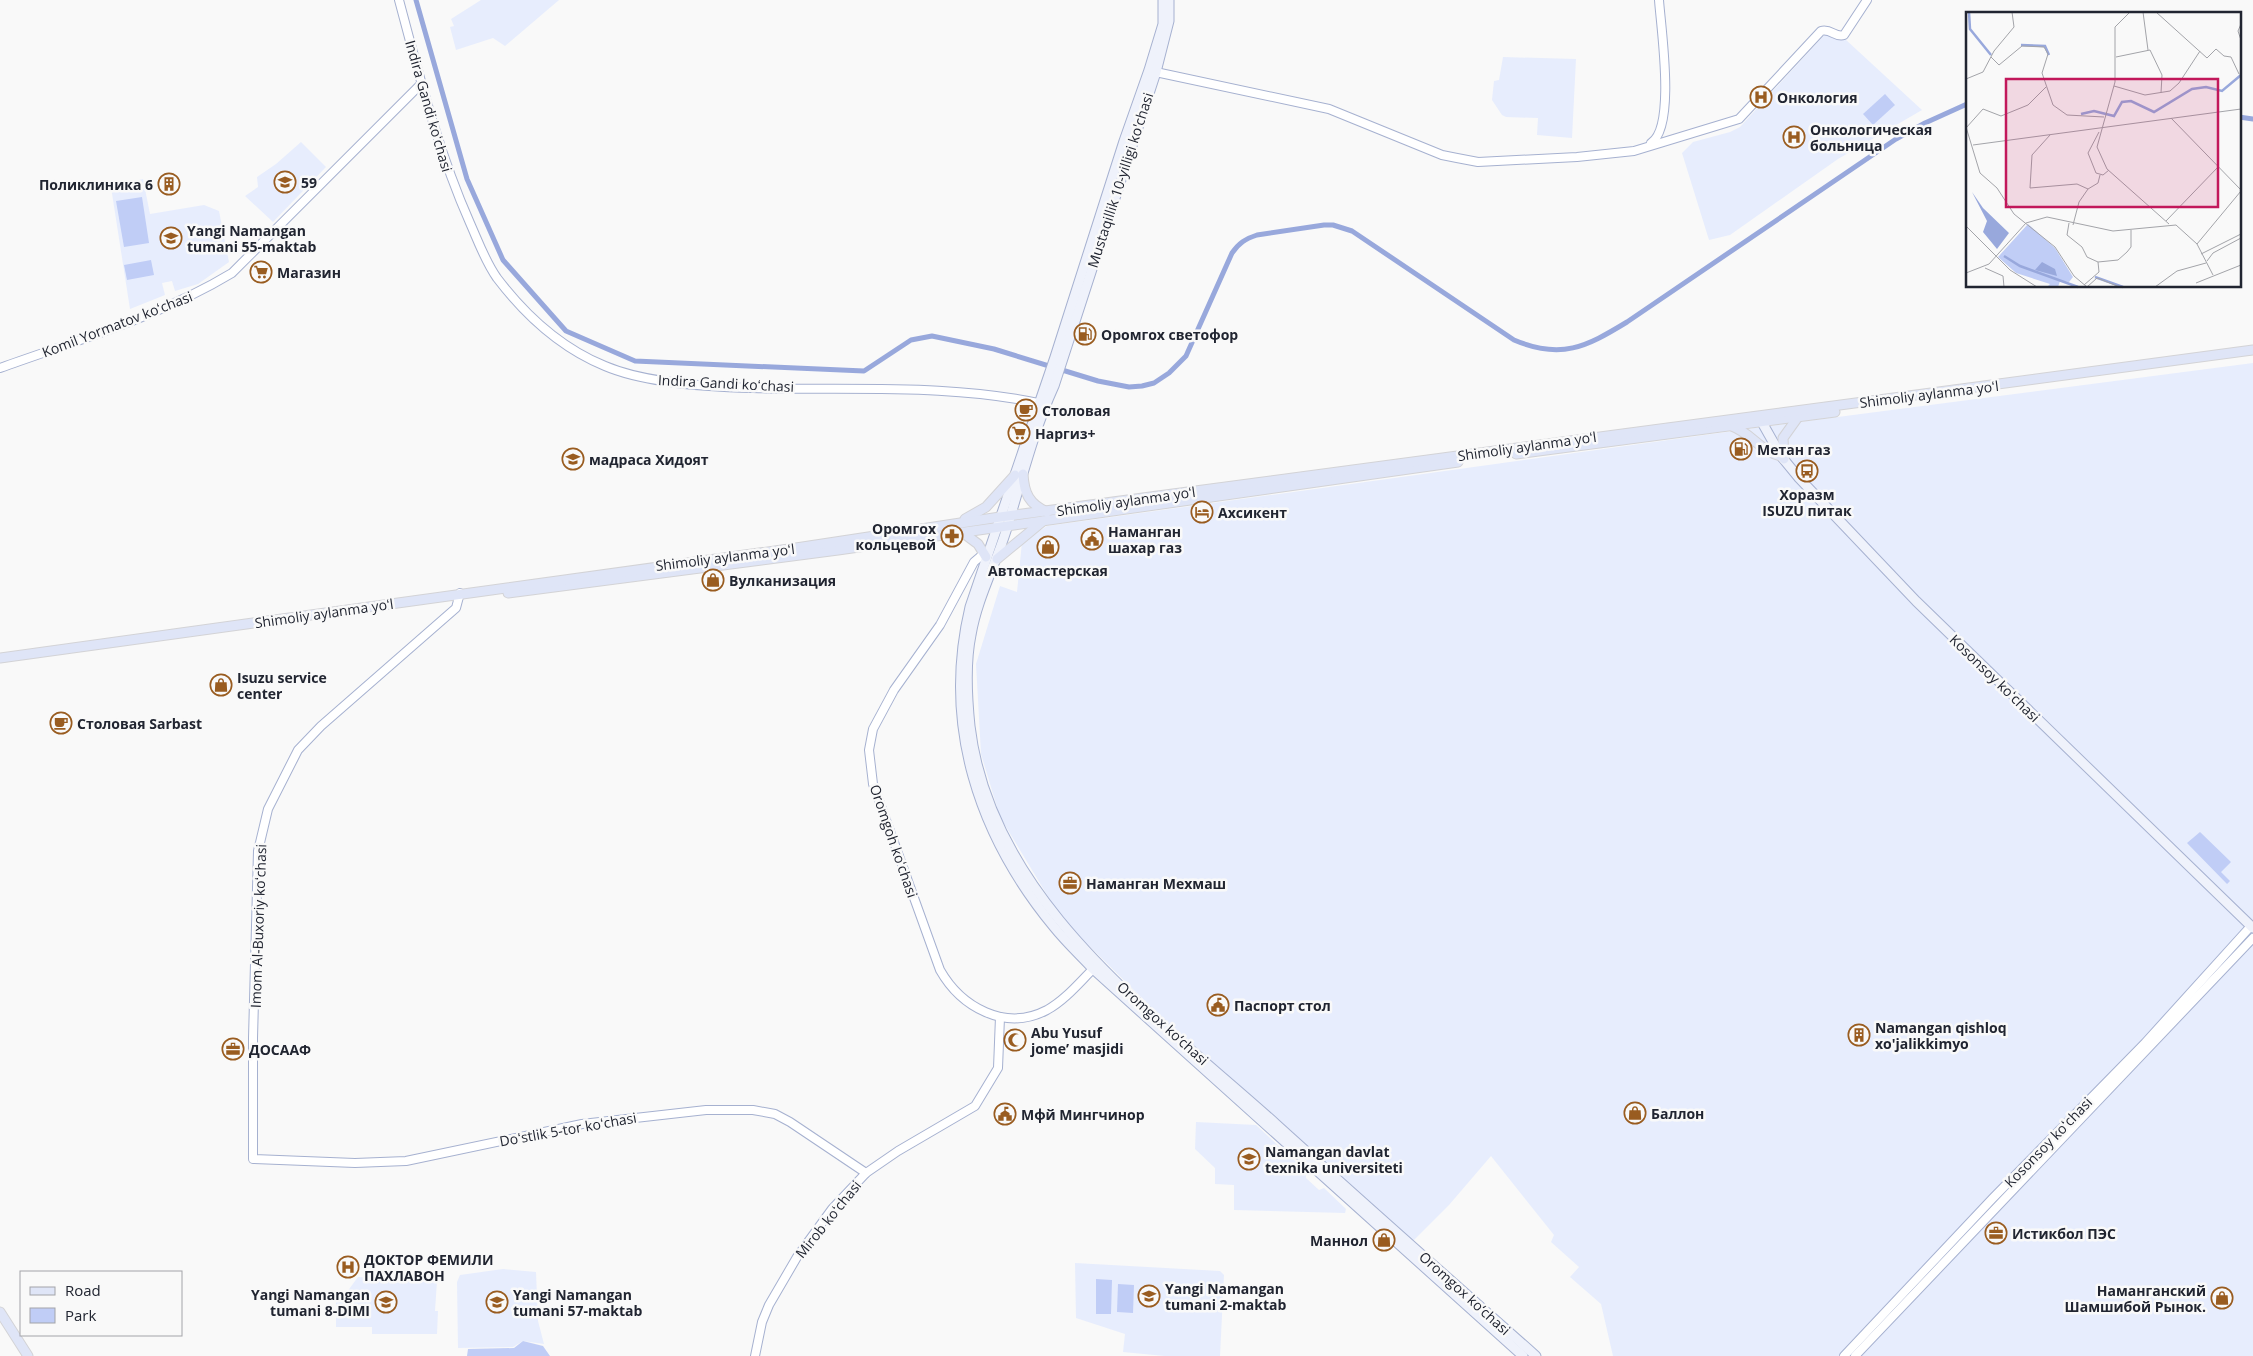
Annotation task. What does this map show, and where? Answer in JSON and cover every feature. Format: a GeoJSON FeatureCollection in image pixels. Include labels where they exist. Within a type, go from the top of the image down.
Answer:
{"type":"FeatureCollection","features":[{"type":"Feature","properties":{"kind":"main road","name":"Mustaqillik 10-yilligi ko'chasi"},"geometry":{"type":"LineString","coordinates":[[1152,71],[1162,24],[1163,0]]}},
{"type":"Feature","properties":{"kind":"main road","name":"Mustaqillik 10-yilligi ko'chasi"},"geometry":{"type":"LineString","coordinates":[[1019,475],[1059,358],[1124,141],[1152,71],[1169,21],[1169,0]]}},
{"type":"Feature","properties":{"kind":"main road","name":"Shimoliy aylanma yoʻl"},"geometry":{"type":"LineString","coordinates":[[1584,443],[1732,426],[1760,418],[1798,417],[2137,369],[2253,350]]}},
{"type":"Feature","properties":{"kind":"main road","name":"Shimoliy aylanma yoʻl"},"geometry":{"type":"LineString","coordinates":[[796,551],[1000,516],[1046,515],[1503,456],[1760,418],[2137,369],[2253,356]]}},
{"type":"Feature","properties":{"kind":"main road"},"geometry":{"type":"LineString","coordinates":[[1732,426],[1746,433],[1767,452],[1782,458],[1783,438],[1798,417]]}},
{"type":"Feature","properties":{"kind":"main road","name":"Kosonsoy koʻchasi"},"geometry":{"type":"LineString","coordinates":[[1760,418],[1782,458],[1807,487],[1930,615],[2252,927]]}},
{"type":"Feature","properties":{"kind":"main road"},"geometry":{"type":"LineString","coordinates":[[980,590],[997,559],[1008,526],[1019,475]]}},
{"type":"Feature","properties":{"kind":"main road"},"geometry":{"type":"LineString","coordinates":[[997,559],[1046,515],[1030,502],[1019,475]]}},
{"type":"Feature","properties":{"kind":"main road"},"geometry":{"type":"LineString","coordinates":[[980,590],[986,556],[1000,516],[1019,475]]}},
{"type":"Feature","properties":{"kind":"main road"},"geometry":{"type":"LineString","coordinates":[[959,523],[986,507],[1019,475]]}},
{"type":"Feature","properties":{"kind":"main road","name":"Shimoliy aylanma yoʻl"},"geometry":{"type":"LineString","coordinates":[[0,658],[796,551],[1008,526],[1046,515]]}},
{"type":"Feature","properties":{"kind":"main road"},"geometry":{"type":"LineString","coordinates":[[962,532],[978,544],[986,556]]}},
{"type":"Feature","properties":{"kind":"main road","name":"Oromgox ko‘chasi"},"geometry":{"type":"LineString","coordinates":[[980,590],[964,628],[959,670],[961,722],[974,784],[996,838],[1017,875],[1055,928],[1093,969],[1384,1227],[1536,1356]]}},
{"type":"Feature","properties":{"kind":"main road","name":"Oromgox ko‘chasi"},"geometry":{"type":"LineString","coordinates":[[980,590],[968,654],[968,698],[972,736],[986,794],[1004,836],[1030,881],[1065,927],[1116,980],[1523,1356]]}},
{"type":"Feature","properties":{"kind":"main road","name":"Shimoliy aylanma yoʻl"},"geometry":{"type":"LineString","coordinates":[[0,663],[85,648]]}},
{"type":"Feature","properties":{"kind":"main road"},"geometry":{"type":"LineString","coordinates":[[0,1312],[28,1356]]}},
{"type":"Feature","properties":{"kind":"street","name":"Indira Gandi koʻchasi"},"geometry":{"type":"LineString","coordinates":[[399,0],[449,176],[486,260],[497,278],[539,325],[570,350],[606,367],[649,379],[753,388],[846,388],[947,392],[1042,404]]}},
{"type":"Feature","properties":{"kind":"street"},"geometry":{"type":"LineString","coordinates":[[1152,71],[1329,108],[1442,155],[1478,162],[1609,155],[1634,151],[1649,144],[1655,140],[1661,130],[1666,102],[1659,0]]}},
{"type":"Feature","properties":{"kind":"street"},"geometry":{"type":"LineString","coordinates":[[1649,144],[1739,119],[1821,31],[1829,30],[1838,35],[1844,35],[1868,0]]}},
{"type":"Feature","properties":{"kind":"street","name":"Komil Yormatov koʻchasi"},"geometry":{"type":"LineString","coordinates":[[0,368],[198,294],[232,273],[422,83]]}},
{"type":"Feature","properties":{"kind":"street","name":"Oromgoh koʻchasi"},"geometry":{"type":"LineString","coordinates":[[986,556],[981,556],[974,562],[940,625],[880,712],[871,734],[868,750],[873,784],[940,970],[949,987],[959,996],[984,1014],[1000,1017],[1030,1016],[1046,1010],[1071,991],[1093,969]]}},
{"type":"Feature","properties":{"kind":"street","name":"Imom Al-Buxoriy koʻchasi"},"geometry":{"type":"LineString","coordinates":[[254,1159],[254,1038],[258,852],[268,809],[298,750],[343,705],[456,608],[460,596]]}},
{"type":"Feature","properties":{"kind":"street","name":"Kosonsoy koʻchasi"},"geometry":{"type":"LineString","coordinates":[[1844,1356],[1992,1198],[2144,1044],[2252,927]]}},
{"type":"Feature","properties":{"kind":"street","name":"Kosonsoy koʻchasi"},"geometry":{"type":"LineString","coordinates":[[1856,1356],[2253,938]]}},
{"type":"Feature","properties":{"kind":"street","name":"Mirob koʻchasi"},"geometry":{"type":"LineString","coordinates":[[755,1356],[762,1322],[797,1256],[832,1209],[866,1173],[898,1150],[975,1106],[998,1068],[1000,1017]]}},
{"type":"Feature","properties":{"kind":"street","name":"Doʻstlik 5-tor koʻchasi"},"geometry":{"type":"LineString","coordinates":[[254,1159],[355,1163],[406,1161],[582,1124],[697,1110],[753,1110],[775,1114],[790,1122],[866,1173]]}},
{"type":"Feature","properties":{"kind":"shaded area"},"geometry":{"type":"Polygon","coordinates":[[[481,0],[559,0],[505,46],[493,38],[456,50],[450,27],[454,26],[451,19],[481,0]]]}},
{"type":"Feature","properties":{"kind":"shaded area","name":"Онкологическая больница"},"geometry":{"type":"Polygon","coordinates":[[[1828,31],[1845,39],[1922,110],[1838,159],[1730,235],[1709,240],[1682,153],[1693,142],[1730,132],[1740,127],[1828,31]]]}},
{"type":"Feature","properties":{"kind":"shaded area"},"geometry":{"type":"Polygon","coordinates":[[[1503,57],[1576,59],[1572,138],[1537,135],[1538,118],[1506,117],[1502,115],[1492,100],[1494,81],[1499,80],[1503,57]]]}},
{"type":"Feature","properties":{"kind":"shaded area","name":"59"},"geometry":{"type":"Polygon","coordinates":[[[301,142],[326,167],[273,222],[245,196],[258,187],[257,177],[276,164],[301,142]]]}},
{"type":"Feature","properties":{"kind":"shaded area","name":"Yangi Namangan tumani 55-maktab"},"geometry":{"type":"Polygon","coordinates":[[[143,179],[150,214],[204,205],[219,211],[229,262],[198,284],[175,291],[172,281],[162,283],[165,295],[130,309],[111,187],[143,179]]]}},
{"type":"Feature","properties":{"kind":"shaded area"},"geometry":{"type":"Polygon","coordinates":[[[2253,363],[2253,1356],[1613,1356],[1601,1304],[1570,1277],[1579,1267],[1551,1242],[1554,1235],[1491,1156],[1449,1205],[1413,1241],[1313,1155],[1150,1006],[1061,918],[1000,817],[981,754],[976,664],[1000,586],[1017,592],[1022,542],[1047,526],[1777,425],[2253,363]]]}},
{"type":"Feature","properties":{"kind":"shaded area","name":"Namangan davlat texnika universiteti"},"geometry":{"type":"Polygon","coordinates":[[[1196,1122],[1256,1125],[1306,1171],[1306,1178],[1319,1190],[1324,1188],[1346,1209],[1345,1213],[1234,1210],[1234,1185],[1215,1184],[1215,1168],[1195,1149],[1196,1122]]]}},
{"type":"Feature","properties":{"kind":"shaded area","name":"Yangi Namangan tumani 2-maktab"},"geometry":{"type":"Polygon","coordinates":[[[1075,1263],[1220,1271],[1224,1275],[1220,1356],[1165,1356],[1123,1352],[1125,1334],[1076,1318],[1075,1263]]]}},
{"type":"Feature","properties":{"kind":"shaded area","name":"Yangi Namangan tumani 57-maktab"},"geometry":{"type":"Polygon","coordinates":[[[503,1269],[536,1272],[538,1321],[544,1344],[523,1341],[513,1347],[458,1348],[457,1282],[460,1275],[503,1269]]]}},
{"type":"Feature","properties":{"kind":"shaded area","name":"Yangi Namangan tumani 8-DIMI"},"geometry":{"type":"Polygon","coordinates":[[[358,1277],[437,1281],[435,1311],[438,1311],[437,1334],[372,1334],[372,1327],[336,1327],[336,1293],[347,1292],[358,1277]]]}},
{"type":"Feature","properties":{"kind":"green space"},"geometry":{"type":"Polygon","coordinates":[[[1885,94],[1895,105],[1873,125],[1863,114],[1885,94]]]}},
{"type":"Feature","properties":{"kind":"green space"},"geometry":{"type":"Polygon","coordinates":[[[142,197],[149,243],[124,247],[116,201],[142,197]]]}},
{"type":"Feature","properties":{"kind":"green space"},"geometry":{"type":"Polygon","coordinates":[[[151,260],[154,275],[127,280],[124,265],[151,260]]]}},
{"type":"Feature","properties":{"kind":"green space"},"geometry":{"type":"Polygon","coordinates":[[[2200,832],[2231,862],[2221,872],[2230,881],[2227,884],[2187,843],[2200,832]]]}},
{"type":"Feature","properties":{"kind":"green space"},"geometry":{"type":"Polygon","coordinates":[[[1096,1279],[1112,1280],[1111,1314],[1096,1314],[1096,1279]]]}},
{"type":"Feature","properties":{"kind":"green space"},"geometry":{"type":"Polygon","coordinates":[[[1118,1284],[1134,1285],[1133,1313],[1117,1312],[1118,1284]]]}},
{"type":"Feature","properties":{"kind":"green space"},"geometry":{"type":"Polygon","coordinates":[[[523,1341],[543,1346],[550,1356],[467,1356],[468,1349],[514,1348],[523,1341]]]}},
{"type":"Feature","properties":{"kind":"waterway"},"geometry":{"type":"LineString","coordinates":[[416,0],[467,179],[503,260],[566,331],[635,361],[864,371],[911,340],[932,336],[994,349],[1098,381],[1129,387],[1142,386],[1154,383],[1169,373],[1186,356],[1232,253],[1240,244],[1257,235],[1324,225],[1333,225],[1352,231],[1514,340],[1546,349],[1560,350],[1573,348],[1599,338],[1627,322],[1896,139],[1925,123],[1966,104]]}},
{"type":"Feature","properties":{"kind":"waterway"},"geometry":{"type":"LineString","coordinates":[[2240,117],[2253,119]]}},
{"type":"Feature","properties":{"kind":"place","name":"Онкология"},"geometry":{"type":"Point","coordinates":[1761,97]}},
{"type":"Feature","properties":{"kind":"place","name":"Онкологическая больница"},"geometry":{"type":"Point","coordinates":[1794,137]}},
{"type":"Feature","properties":{"kind":"place","name":"59"},"geometry":{"type":"Point","coordinates":[285,182]}},
{"type":"Feature","properties":{"kind":"place","name":"Поликлиника 6"},"geometry":{"type":"Point","coordinates":[169,184]}},
{"type":"Feature","properties":{"kind":"place","name":"Yangi Namangan tumani 55-maktab"},"geometry":{"type":"Point","coordinates":[171,238]}},
{"type":"Feature","properties":{"kind":"place","name":"Магазин"},"geometry":{"type":"Point","coordinates":[261,272]}},
{"type":"Feature","properties":{"kind":"place","name":"Оромгох светофор"},"geometry":{"type":"Point","coordinates":[1085,334]}},
{"type":"Feature","properties":{"kind":"place","name":"Столовая"},"geometry":{"type":"Point","coordinates":[1026,410]}},
{"type":"Feature","properties":{"kind":"place","name":"Наргиз+"},"geometry":{"type":"Point","coordinates":[1019,433]}},
{"type":"Feature","properties":{"kind":"place","name":"Метан газ"},"geometry":{"type":"Point","coordinates":[1741,449]}},
{"type":"Feature","properties":{"kind":"place","name":"мадраса Хидоят"},"geometry":{"type":"Point","coordinates":[573,459]}},
{"type":"Feature","properties":{"kind":"place","name":"Хоразм ISUZU питак"},"geometry":{"type":"Point","coordinates":[1807,471]}},
{"type":"Feature","properties":{"kind":"place","name":"Ахсикент"},"geometry":{"type":"Point","coordinates":[1202,512]}},
{"type":"Feature","properties":{"kind":"place","name":"Оромгох кольцевой"},"geometry":{"type":"Point","coordinates":[952,536]}},
{"type":"Feature","properties":{"kind":"place","name":"Наманган шахар газ"},"geometry":{"type":"Point","coordinates":[1092,539]}},
{"type":"Feature","properties":{"kind":"place","name":"Автомастерская"},"geometry":{"type":"Point","coordinates":[1048,547]}},
{"type":"Feature","properties":{"kind":"place","name":"Вулканизация"},"geometry":{"type":"Point","coordinates":[713,580]}},
{"type":"Feature","properties":{"kind":"place","name":"Isuzu service center"},"geometry":{"type":"Point","coordinates":[221,685]}},
{"type":"Feature","properties":{"kind":"place","name":"Столовая Sarbast"},"geometry":{"type":"Point","coordinates":[61,723]}},
{"type":"Feature","properties":{"kind":"place","name":"Наманган Мехмаш"},"geometry":{"type":"Point","coordinates":[1070,883]}},
{"type":"Feature","properties":{"kind":"place","name":"Паспорт стол"},"geometry":{"type":"Point","coordinates":[1218,1005]}},
{"type":"Feature","properties":{"kind":"place","name":"Namangan qishloq xo'jalikkimyo"},"geometry":{"type":"Point","coordinates":[1859,1035]}},
{"type":"Feature","properties":{"kind":"place","name":"Abu Yusuf jome’ masjidi"},"geometry":{"type":"Point","coordinates":[1015,1040]}},
{"type":"Feature","properties":{"kind":"place","name":"ДОСААФ"},"geometry":{"type":"Point","coordinates":[233,1049]}},
{"type":"Feature","properties":{"kind":"place","name":"Баллон"},"geometry":{"type":"Point","coordinates":[1635,1113]}},
{"type":"Feature","properties":{"kind":"place","name":"Мфй Мингчинор"},"geometry":{"type":"Point","coordinates":[1005,1114]}},
{"type":"Feature","properties":{"kind":"place","name":"Namangan davlat texnika universiteti"},"geometry":{"type":"Point","coordinates":[1249,1159]}},
{"type":"Feature","properties":{"kind":"place","name":"Истикбол ПЭС"},"geometry":{"type":"Point","coordinates":[1996,1233]}},
{"type":"Feature","properties":{"kind":"place","name":"Маннол"},"geometry":{"type":"Point","coordinates":[1384,1240]}},
{"type":"Feature","properties":{"kind":"place","name":"ДОКТОР ФЕМИЛИ ПАХЛАВОН"},"geometry":{"type":"Point","coordinates":[348,1267]}},
{"type":"Feature","properties":{"kind":"place","name":"Yangi Namangan tumani 2-maktab"},"geometry":{"type":"Point","coordinates":[1149,1296]}},
{"type":"Feature","properties":{"kind":"place","name":"Наманганский Шамшибой Рынок."},"geometry":{"type":"Point","coordinates":[2222,1298]}},
{"type":"Feature","properties":{"kind":"place","name":"Yangi Namangan tumani 8-DIMI"},"geometry":{"type":"Point","coordinates":[386,1302]}},
{"type":"Feature","properties":{"kind":"place","name":"Yangi Namangan tumani 57-maktab"},"geometry":{"type":"Point","coordinates":[497,1302]}}]}
